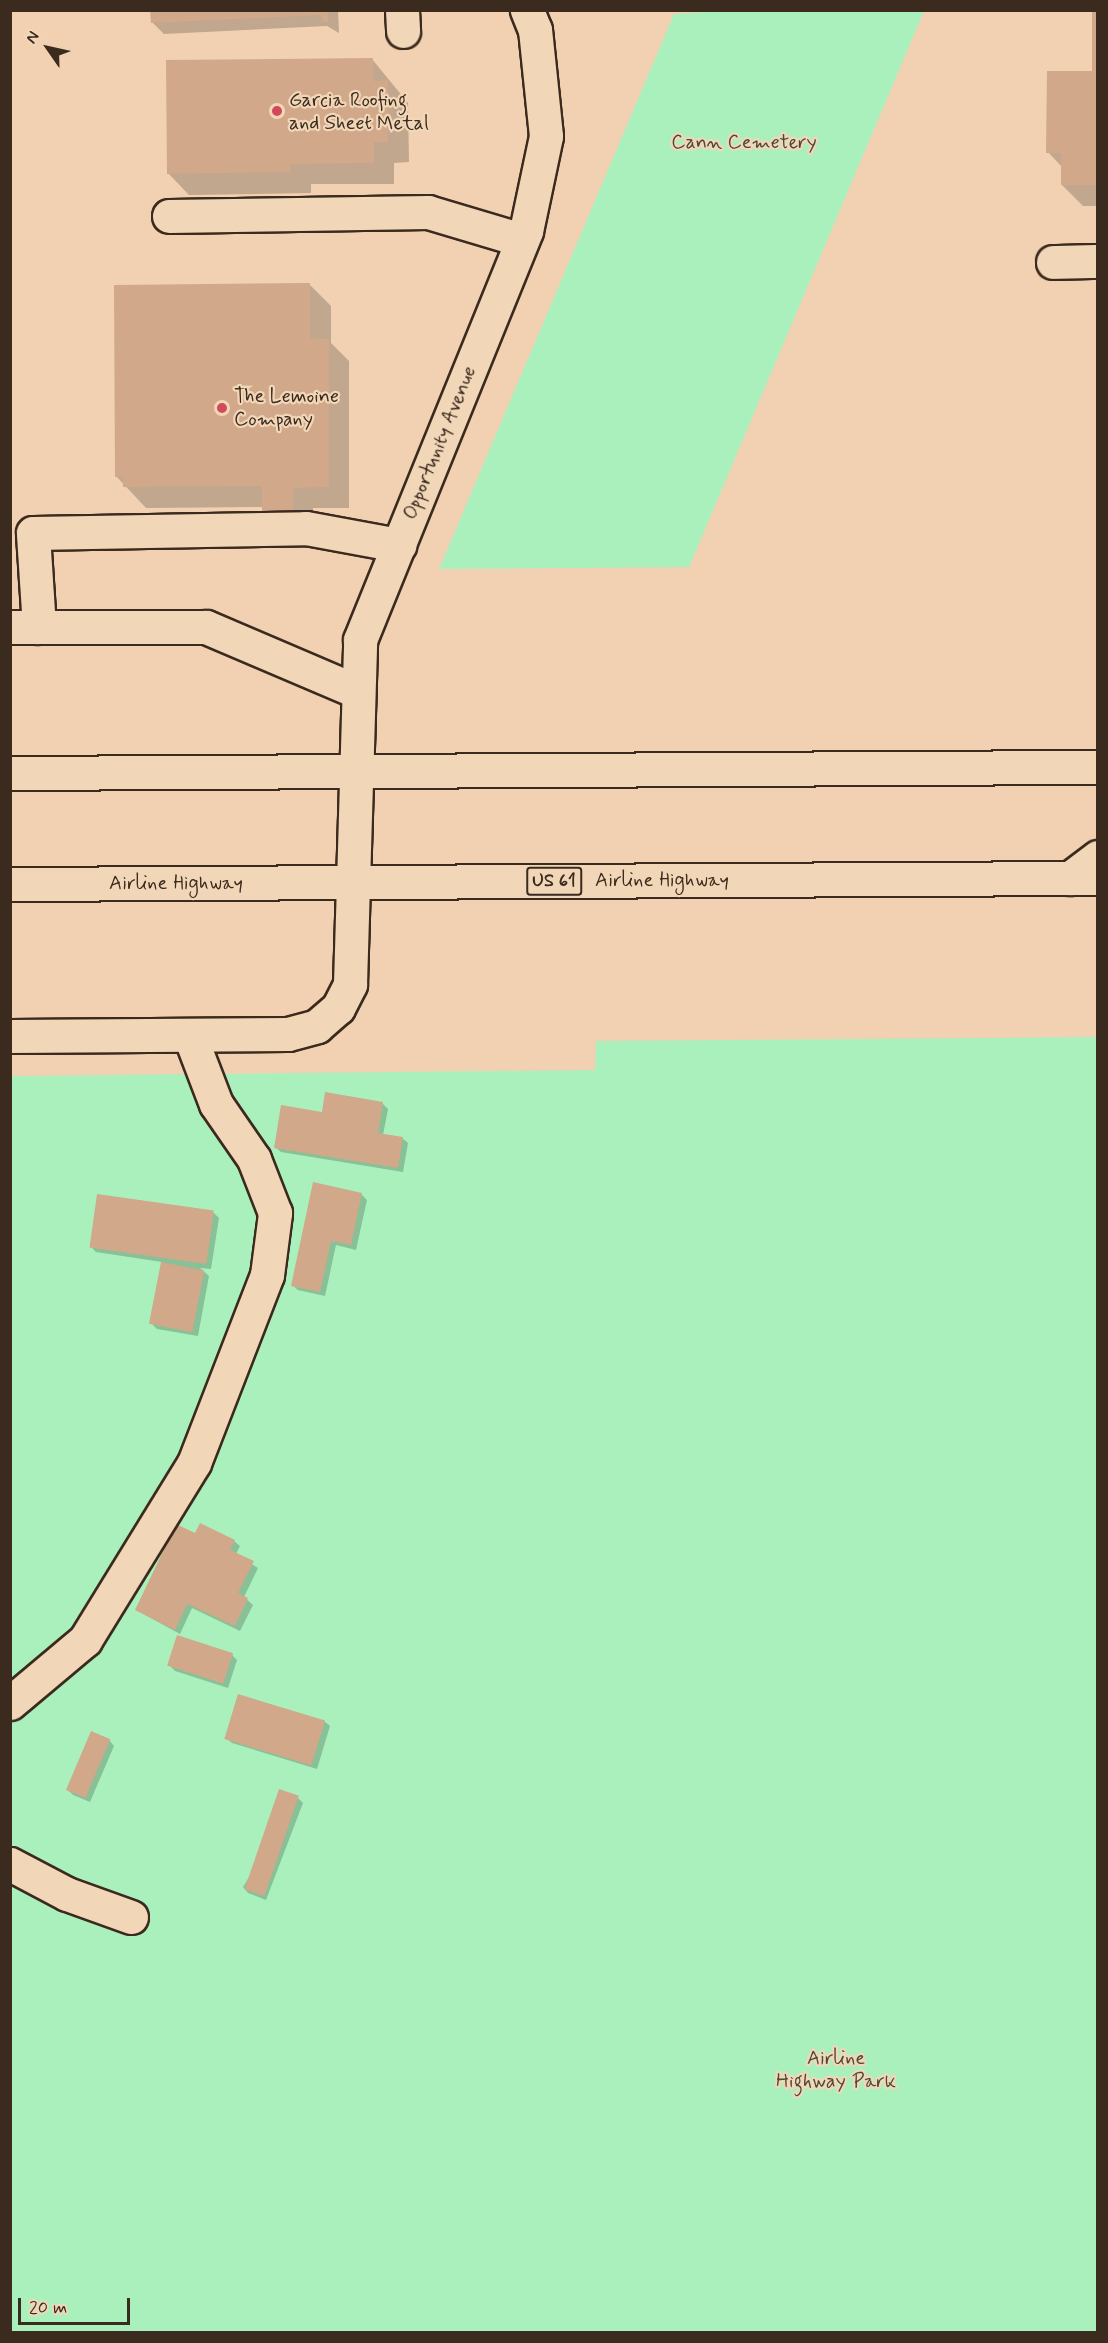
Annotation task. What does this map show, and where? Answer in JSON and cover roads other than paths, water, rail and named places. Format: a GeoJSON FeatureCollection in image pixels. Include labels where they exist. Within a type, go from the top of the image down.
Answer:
{"type":"FeatureCollection","features":[{"type":"Feature","properties":{"kind":"main road","name":"Opportunity Avenue"},"geometry":{"type":"LineString","coordinates":[[10,1036],[288,1034],[317,1026],[338,1008],[350,984],[356,691],[360,640],[522,240],[546,136],[535,30],[527,10]]}},
{"type":"Feature","properties":{"kind":"main road"},"geometry":{"type":"LineString","coordinates":[[169,216],[428,212],[522,240]]}},
{"type":"Feature","properties":{"kind":"main road"},"geometry":{"type":"LineString","coordinates":[[1053,262],[1098,261]]}},
{"type":"Feature","properties":{"kind":"main road"},"geometry":{"type":"LineString","coordinates":[[356,691],[206,627],[25,627],[33,533],[306,528],[399,545]]}},
{"type":"Feature","properties":{"kind":"main road"},"geometry":{"type":"LineString","coordinates":[[10,773],[1098,767]]}},
{"type":"Feature","properties":{"kind":"main road"},"geometry":{"type":"LineString","coordinates":[[1084,878],[1098,857]]}},
{"type":"Feature","properties":{"kind":"main road","name":"Airline Highway"},"geometry":{"type":"LineString","coordinates":[[10,884],[1084,878]]}},
{"type":"Feature","properties":{"kind":"main road"},"geometry":{"type":"LineString","coordinates":[[10,1703],[85,1640],[194,1463],[267,1275],[274,1241],[271,1203],[254,1159],[216,1104],[190,1036]]}},
{"type":"Feature","properties":{"kind":"main road"},"geometry":{"type":"LineString","coordinates":[[10,1864],[67,1894],[131,1917]]}},
{"type":"Feature","properties":{"kind":"place","name":"Garcia Roofing and Sheet Metal"},"geometry":{"type":"Point","coordinates":[277,111]}},
{"type":"Feature","properties":{"kind":"place","name":"The Lemoine Company"},"geometry":{"type":"Point","coordinates":[222,408]}},
{"type":"Feature","properties":{"kind":"park label","name":"Cann Cemetery"},"geometry":{"type":"Point","coordinates":[744,142]}},
{"type":"Feature","properties":{"kind":"park label","name":"Airline Highway Park"},"geometry":{"type":"Point","coordinates":[836,2070]}}]}
